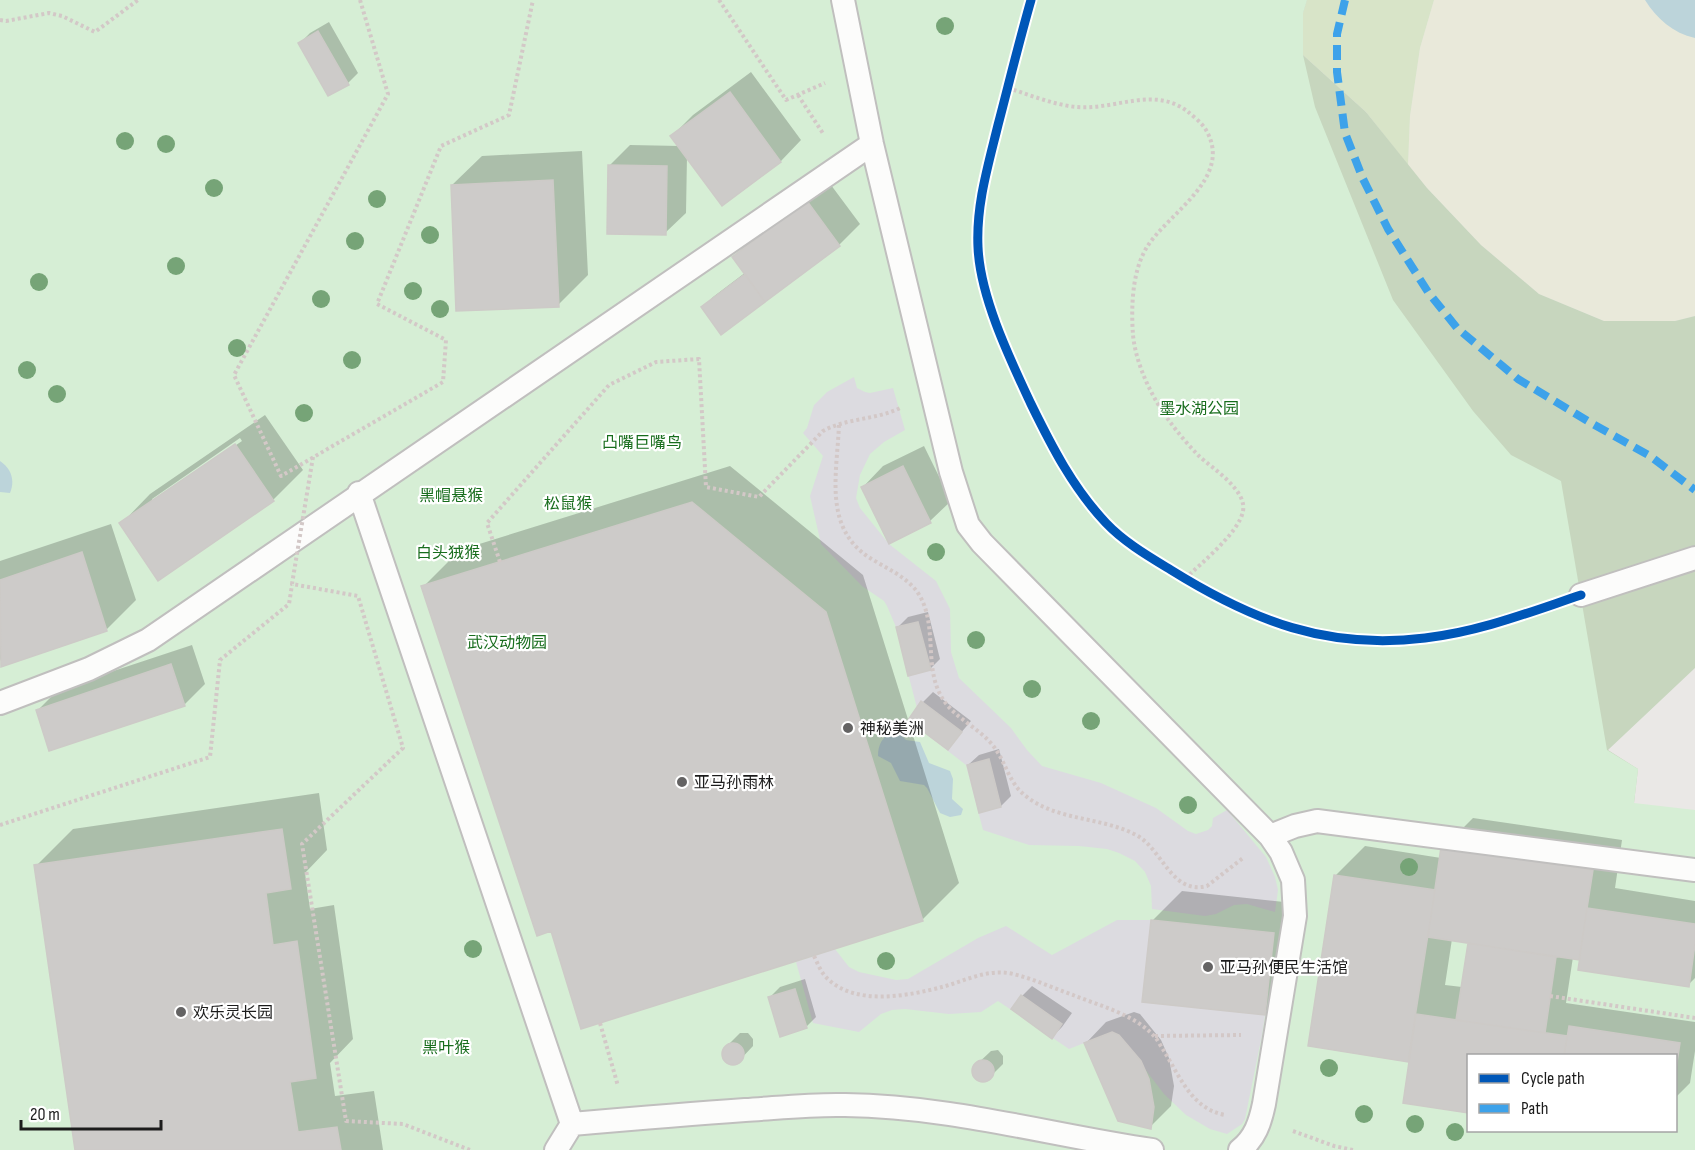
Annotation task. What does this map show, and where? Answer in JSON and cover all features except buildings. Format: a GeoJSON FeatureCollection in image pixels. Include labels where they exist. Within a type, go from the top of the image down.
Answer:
{"type":"FeatureCollection","features":[{"type":"Feature","properties":{"kind":"lane"},"geometry":{"type":"LineString","coordinates":[[843,0],[855,69],[872,144],[951,472],[968,525],[982,543],[1270,836],[1281,852],[1293,880],[1295,916],[1260,1123],[1253,1138],[1240,1150]]}},
{"type":"Feature","properties":{"kind":"lane"},"geometry":{"type":"LineString","coordinates":[[0,703],[89,669],[148,639],[872,144]]}},
{"type":"Feature","properties":{"kind":"lane"},"geometry":{"type":"LineString","coordinates":[[359,493],[572,1124]]}},
{"type":"Feature","properties":{"kind":"lane"},"geometry":{"type":"LineString","coordinates":[[1581,595],[1695,558]]}},
{"type":"Feature","properties":{"kind":"lane"},"geometry":{"type":"LineString","coordinates":[[1270,836],[1295,826],[1317,821],[1695,870]]}},
{"type":"Feature","properties":{"kind":"lane"},"geometry":{"type":"LineString","coordinates":[[572,1124],[844,1104],[910,1109],[993,1120],[1152,1150]]}},
{"type":"Feature","properties":{"kind":"lane"},"geometry":{"type":"LineString","coordinates":[[556,1150],[572,1124]]}},
{"type":"Feature","properties":{"kind":"path"},"geometry":{"type":"LineString","coordinates":[[0,20],[6,21],[49,13],[62,16],[95,32],[138,0]]}},
{"type":"Feature","properties":{"kind":"path"},"geometry":{"type":"LineString","coordinates":[[360,0],[388,94],[234,375],[281,476],[443,381],[446,340],[377,304],[441,146],[509,115],[533,0]]}},
{"type":"Feature","properties":{"kind":"path"},"geometry":{"type":"LineString","coordinates":[[719,0],[786,100],[855,69]]}},
{"type":"Feature","properties":{"kind":"path"},"geometry":{"type":"LineString","coordinates":[[1005,99],[1010,77]]}},
{"type":"Feature","properties":{"kind":"path"},"geometry":{"type":"LineString","coordinates":[[1008,88],[1065,105],[1080,107],[1111,105],[1146,98],[1164,100],[1174,103],[1194,117],[1206,129],[1210,139],[1212,152],[1207,177],[1188,203],[1148,246],[1138,269],[1133,304],[1134,338],[1153,395],[1183,439],[1234,487],[1244,505],[1237,526],[1185,579]]}},
{"type":"Feature","properties":{"kind":"path"},"geometry":{"type":"LineString","coordinates":[[798,95],[843,164]]}},
{"type":"Feature","properties":{"kind":"path"},"geometry":{"type":"LineString","coordinates":[[500,562],[487,523],[609,385],[656,362],[699,359],[706,487],[759,497],[823,432],[839,425],[899,409],[930,387]]}},
{"type":"Feature","properties":{"kind":"path"},"geometry":{"type":"LineString","coordinates":[[839,425],[837,494],[840,523],[850,542],[864,554],[910,584],[917,592],[924,604],[930,630],[935,677],[940,695],[957,715],[990,742],[998,752],[1013,784],[1027,797],[1043,806],[1107,824],[1139,837],[1152,847],[1178,882],[1195,886],[1202,887],[1213,883],[1270,836]]}},
{"type":"Feature","properties":{"kind":"path"},"geometry":{"type":"LineString","coordinates":[[0,825],[210,757],[220,660],[289,604],[313,457]]}},
{"type":"Feature","properties":{"kind":"path"},"geometry":{"type":"LineString","coordinates":[[1175,573],[1195,584]]}},
{"type":"Feature","properties":{"kind":"path"},"geometry":{"type":"LineString","coordinates":[[292,584],[358,596],[403,748],[302,844],[346,1121],[403,1124],[470,1150]]}},
{"type":"Feature","properties":{"kind":"path"},"geometry":{"type":"LineString","coordinates":[[814,956],[829,980],[846,991],[872,997],[886,997],[940,988],[982,974],[1008,973],[1025,977],[1132,1019],[1155,1036],[1196,1101],[1214,1113],[1284,1128],[1334,1146],[1353,1150]]}},
{"type":"Feature","properties":{"kind":"path"},"geometry":{"type":"LineString","coordinates":[[1550,996],[1695,1018]]}},
{"type":"Feature","properties":{"kind":"path"},"geometry":{"type":"LineString","coordinates":[[600,1023],[628,1120]]}},
{"type":"Feature","properties":{"kind":"path"},"geometry":{"type":"LineString","coordinates":[[1155,1036],[1275,1035]]}},
{"type":"Feature","properties":{"kind":"shaded area"},"geometry":{"type":"Polygon","coordinates":[[[1434,0],[1645,0],[1654,13],[1695,38],[1695,316],[1675,321],[1604,321],[1539,294],[1481,245],[1408,165],[1410,116],[1420,48],[1434,0]]]}},
{"type":"Feature","properties":{"kind":"shaded area"},"geometry":{"type":"Polygon","coordinates":[[[854,377],[857,388],[865,392],[893,388],[905,430],[884,442],[870,454],[860,475],[856,498],[860,508],[889,544],[936,581],[950,609],[951,652],[959,678],[1011,728],[1042,766],[1101,783],[1156,808],[1188,831],[1196,834],[1208,830],[1212,826],[1213,818],[1227,810],[1266,857],[1278,890],[1275,912],[1247,904],[1234,905],[1216,914],[1205,916],[1152,909],[1151,886],[1145,872],[1135,861],[1119,853],[1107,849],[1079,846],[1029,845],[983,830],[966,765],[908,720],[917,708],[896,627],[887,606],[884,601],[862,586],[821,544],[810,496],[823,456],[803,433],[807,428],[814,405],[827,392],[854,377]]]}},
{"type":"Feature","properties":{"kind":"shaded area"},"geometry":{"type":"Polygon","coordinates":[[[1117,920],[1151,920],[1142,1001],[1265,1015],[1245,1119],[1242,1124],[1227,1134],[1210,1129],[1186,1115],[1164,1094],[1119,1035],[1112,1032],[1069,1049],[998,1001],[981,1012],[949,1014],[905,1009],[892,1010],[881,1014],[859,1032],[813,1023],[796,962],[835,949],[849,967],[859,972],[896,980],[908,979],[978,938],[1006,926],[1052,955],[1117,920]]]}},
{"type":"Feature","properties":{"kind":"green space","name":"武汉动物园"},"geometry":{"type":"Polygon","coordinates":[[[0,0],[1307,0],[1303,13],[1303,55],[1315,107],[1393,300],[1473,411],[1511,455],[1561,481],[1607,750],[1638,769],[1634,803],[1695,810],[1695,1150],[0,1150],[0,0]]]}},
{"type":"Feature","properties":{"kind":"green space"},"geometry":{"type":"Polygon","coordinates":[[[1307,0],[1434,0],[1420,48],[1410,116],[1408,165],[1366,112],[1303,55],[1303,13],[1307,0]]]}},
{"type":"Feature","properties":{"kind":"green space"},"geometry":{"type":"Polygon","coordinates":[[[1307,0],[1303,13],[1303,55],[1366,112],[1427,188],[1481,245],[1539,294],[1604,321],[1675,321],[1695,316],[1695,668],[1608,750],[1638,769],[1634,803],[1011,28],[1307,0]]]}},
{"type":"Feature","properties":{"kind":"water"},"geometry":{"type":"Polygon","coordinates":[[[1645,0],[1695,0],[1695,38],[1680,33],[1666,24],[1645,0]]]}},
{"type":"Feature","properties":{"kind":"water"},"geometry":{"type":"Polygon","coordinates":[[[0,461],[11,475],[10,493],[0,492],[0,461]]]}},
{"type":"Feature","properties":{"kind":"water"},"geometry":{"type":"Polygon","coordinates":[[[892,732],[899,733],[906,740],[920,742],[929,763],[950,771],[953,779],[952,799],[963,809],[961,815],[950,817],[940,813],[924,785],[900,781],[891,763],[878,756],[881,742],[892,732]]]}},
{"type":"Feature","properties":{"kind":"marked path"},"geometry":{"type":"LineString","coordinates":[[1345,0],[1337,34],[1337,72],[1345,133],[1363,179],[1388,229],[1428,292],[1457,328],[1518,379],[1650,456],[1695,490]]}},
{"type":"Feature","properties":{"kind":"cycle path"},"geometry":{"type":"LineString","coordinates":[[1031,0],[984,186],[978,231],[980,266],[997,327],[1031,404],[1073,481],[1106,523],[1145,554],[1201,588],[1262,617],[1292,628],[1323,635],[1356,640],[1389,641],[1445,635],[1504,621],[1581,595]]}},
{"type":"Feature","properties":{"kind":"place","name":"神秘美洲"},"geometry":{"type":"Point","coordinates":[848,728]}},
{"type":"Feature","properties":{"kind":"place","name":"亚马孙雨林"},"geometry":{"type":"Point","coordinates":[682,782]}},
{"type":"Feature","properties":{"kind":"place","name":"亚马孙便民生活馆"},"geometry":{"type":"Point","coordinates":[1208,967]}},
{"type":"Feature","properties":{"kind":"place","name":"欢乐灵长园"},"geometry":{"type":"Point","coordinates":[181,1012]}},
{"type":"Feature","properties":{"kind":"park label","name":"墨水湖公园"},"geometry":{"type":"Point","coordinates":[1199,408]}},
{"type":"Feature","properties":{"kind":"park label","name":"凸嘴巨嘴鸟"},"geometry":{"type":"Point","coordinates":[642,442]}},
{"type":"Feature","properties":{"kind":"park label","name":"黑帽悬猴"},"geometry":{"type":"Point","coordinates":[451,495]}},
{"type":"Feature","properties":{"kind":"park label","name":"松鼠猴"},"geometry":{"type":"Point","coordinates":[568,503]}},
{"type":"Feature","properties":{"kind":"park label","name":"白头狨猴"},"geometry":{"type":"Point","coordinates":[448,552]}},
{"type":"Feature","properties":{"kind":"park label","name":"黑叶猴"},"geometry":{"type":"Point","coordinates":[446,1047]}}]}
